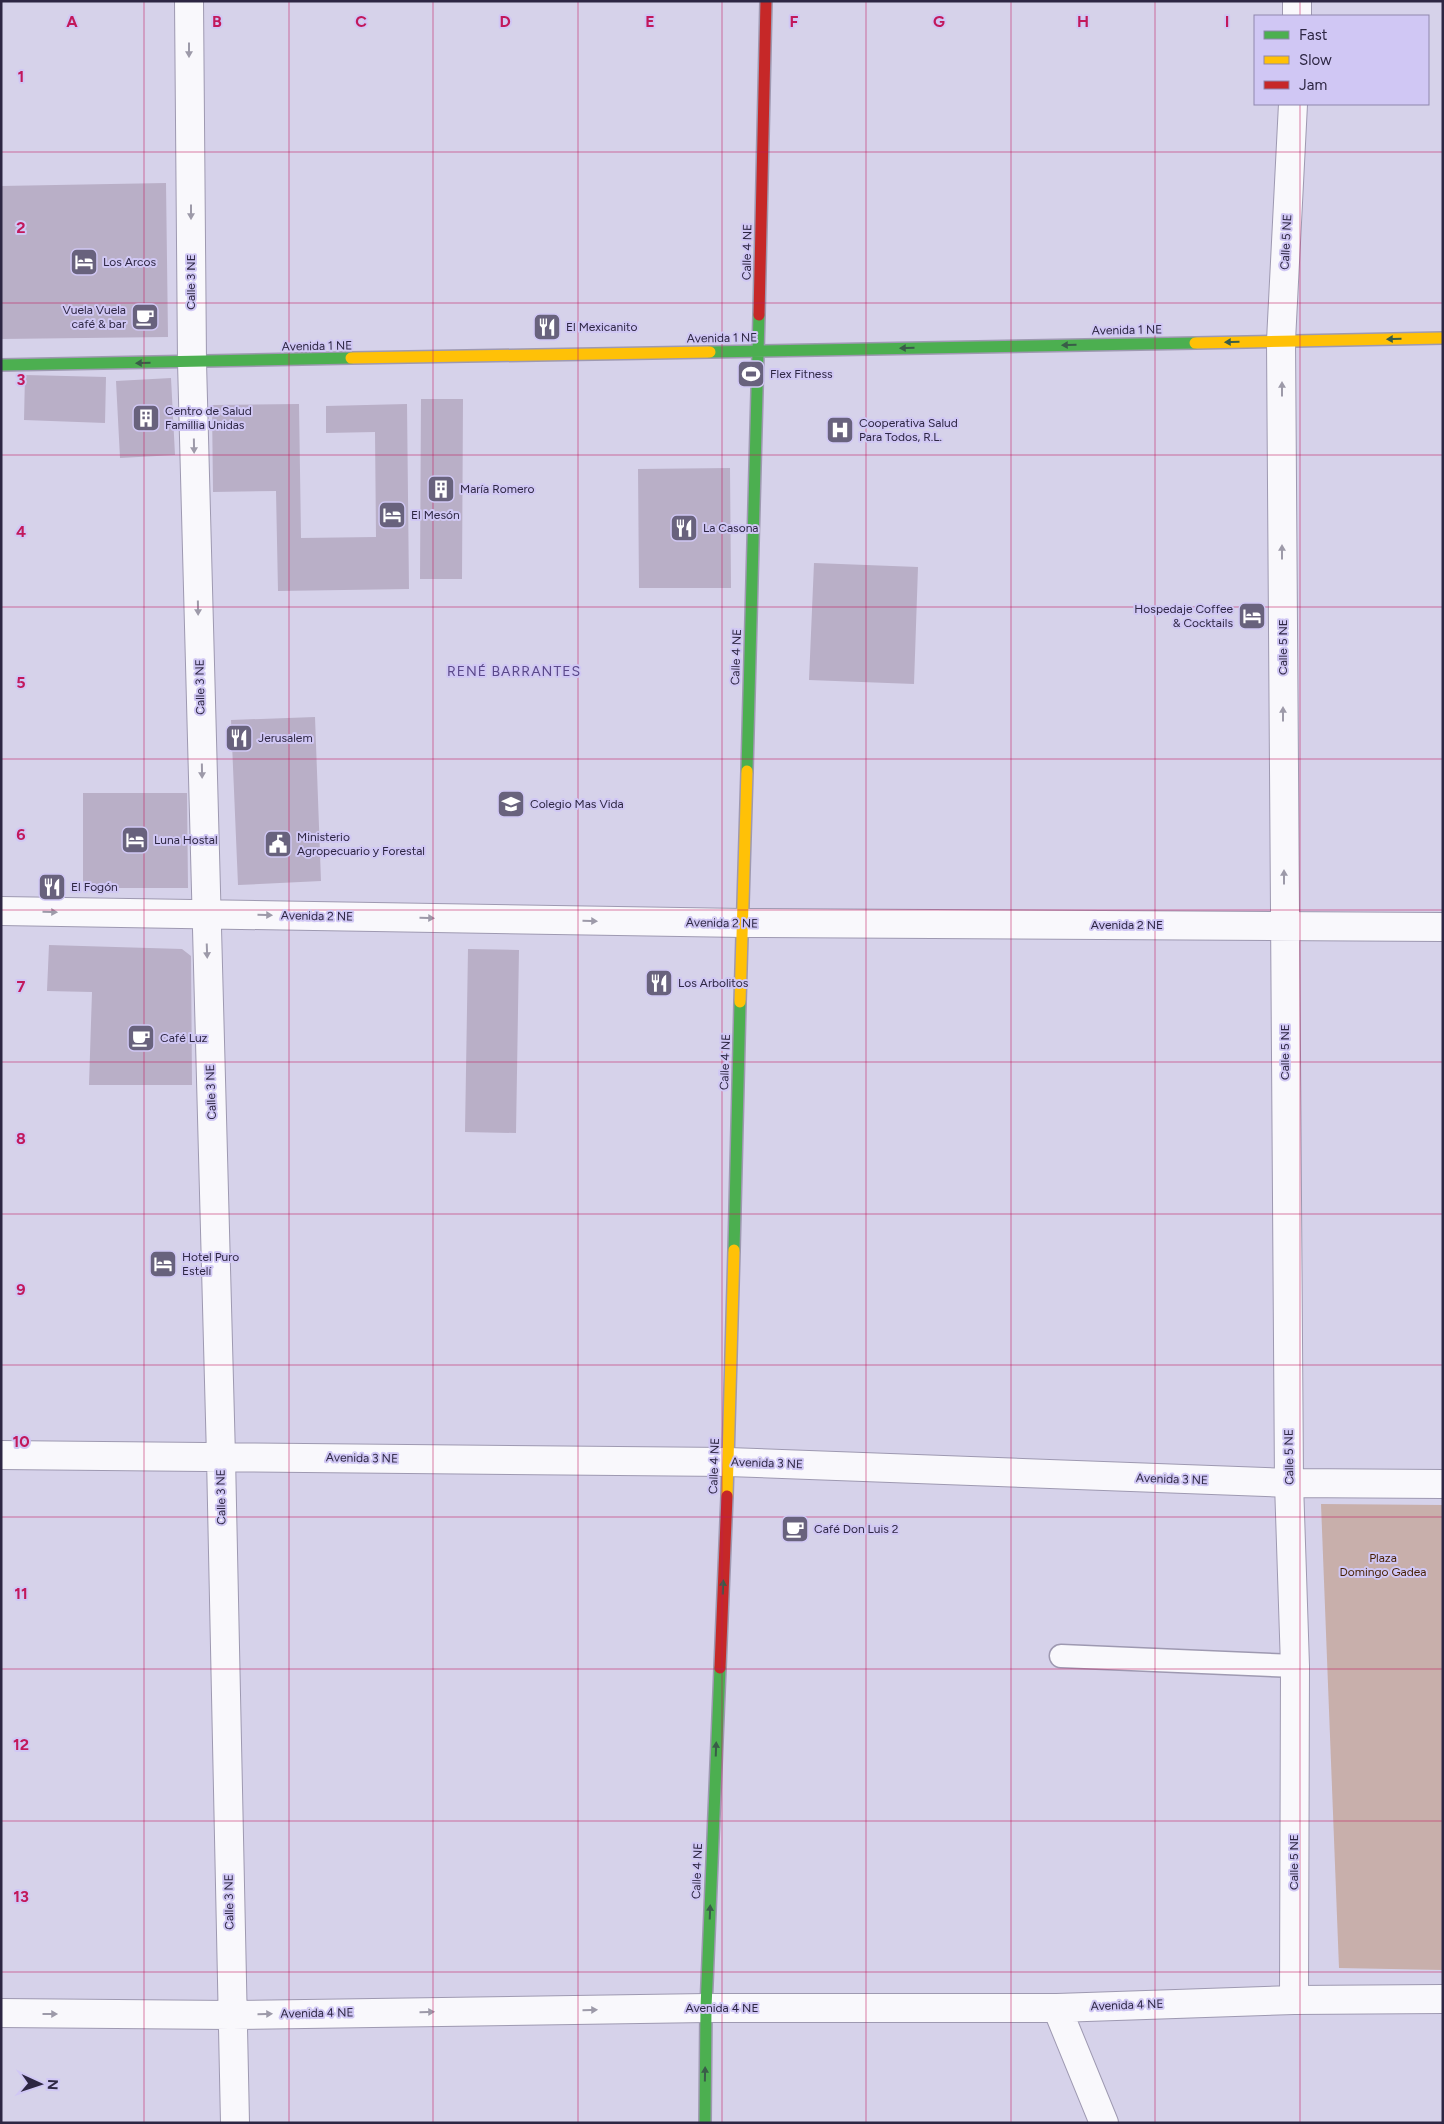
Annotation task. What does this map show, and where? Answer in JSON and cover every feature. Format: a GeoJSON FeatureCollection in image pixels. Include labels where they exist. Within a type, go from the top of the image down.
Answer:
{"type":"FeatureCollection","features":[{"type":"Feature","properties":{"kind":"street","name":"Calle 3 NE"},"geometry":{"type":"LineString","coordinates":[[189,1],[192,362],[221,1457],[231,2014],[235,2123]]}},
{"type":"Feature","properties":{"kind":"street","name":"Calle 4 NE"},"geometry":{"type":"LineString","coordinates":[[705,2123],[706,2008],[728,1462],[766,1]]}},
{"type":"Feature","properties":{"kind":"street"},"geometry":{"type":"LineString","coordinates":[[1297,1],[1297,15]]}},
{"type":"Feature","properties":{"kind":"street","name":"Calle 5 NE"},"geometry":{"type":"LineString","coordinates":[[1292,105],[1281,341],[1289,1483],[1295,1666],[1294,2000]]}},
{"type":"Feature","properties":{"kind":"street","name":"Avenida 1 NE"},"geometry":{"type":"LineString","coordinates":[[1,365],[1443,338]]}},
{"type":"Feature","properties":{"kind":"street","name":"Avenida 2 NE"},"geometry":{"type":"LineString","coordinates":[[1,911],[742,923],[1443,927]]}},
{"type":"Feature","properties":{"kind":"street","name":"Avenida 3 NE"},"geometry":{"type":"LineString","coordinates":[[1,1455],[728,1462],[1289,1483],[1443,1484]]}},
{"type":"Feature","properties":{"kind":"street","name":"Avenida 4 NE"},"geometry":{"type":"LineString","coordinates":[[1,2013],[231,2014],[706,2008],[1057,2008],[1294,2000],[1443,1999]]}},
{"type":"Feature","properties":{"kind":"street"},"geometry":{"type":"LineString","coordinates":[[1057,2008],[1104,2123]]}},
{"type":"Feature","properties":{"kind":"lane"},"geometry":{"type":"LineString","coordinates":[[1061,1656],[1295,1666]]}},
{"type":"Feature","properties":{"kind":"green space","name":"Plaza Domingo Gadea"},"geometry":{"type":"Polygon","coordinates":[[[1321,1504],[1443,1505],[1443,1970],[1339,1968],[1321,1504]]]}},
{"type":"Feature","properties":{"kind":"building","name":"Los Arcos"},"geometry":{"type":"Polygon","coordinates":[[[166,183],[168,337],[1,339],[1,186],[166,183]]]}},
{"type":"Feature","properties":{"kind":"building"},"geometry":{"type":"Polygon","coordinates":[[[25,375],[106,377],[105,423],[24,420],[25,375]]]}},
{"type":"Feature","properties":{"kind":"building","name":"Centro de Salud Famillia Unidas"},"geometry":{"type":"Polygon","coordinates":[[[171,378],[175,455],[120,458],[116,381],[171,378]]]}},
{"type":"Feature","properties":{"kind":"building","name":"María Romero"},"geometry":{"type":"Polygon","coordinates":[[[421,399],[463,399],[462,579],[420,579],[421,399]]]}},
{"type":"Feature","properties":{"kind":"building","name":"El Mesón"},"geometry":{"type":"Polygon","coordinates":[[[299,404],[301,538],[376,537],[375,432],[326,433],[326,406],[407,404],[409,589],[278,591],[276,491],[213,492],[212,405],[299,404]]]}},
{"type":"Feature","properties":{"kind":"building","name":"La Casona"},"geometry":{"type":"Polygon","coordinates":[[[730,468],[731,588],[639,588],[638,469],[730,468]]]}},
{"type":"Feature","properties":{"kind":"building"},"geometry":{"type":"Polygon","coordinates":[[[814,563],[918,567],[914,684],[809,680],[814,563]]]}},
{"type":"Feature","properties":{"kind":"building"},"geometry":{"type":"Polygon","coordinates":[[[315,717],[321,881],[238,885],[231,720],[315,717]]]}},
{"type":"Feature","properties":{"kind":"building","name":"Luna Hostal"},"geometry":{"type":"Polygon","coordinates":[[[83,793],[187,793],[188,888],[83,888],[83,793]]]}},
{"type":"Feature","properties":{"kind":"building","name":"Café Luz"},"geometry":{"type":"Polygon","coordinates":[[[49,945],[182,949],[191,956],[192,1085],[89,1085],[92,992],[47,991],[49,945]]]}},
{"type":"Feature","properties":{"kind":"building"},"geometry":{"type":"Polygon","coordinates":[[[468,949],[519,950],[516,1133],[465,1132],[468,949]]]}},
{"type":"Feature","properties":{"kind":"traffic: fast"},"geometry":{"type":"LineString","coordinates":[[747,771],[759,315]]}},
{"type":"Feature","properties":{"kind":"traffic: fast"},"geometry":{"type":"LineString","coordinates":[[710,352],[1195,343]]}},
{"type":"Feature","properties":{"kind":"traffic: fast"},"geometry":{"type":"LineString","coordinates":[[1,365],[351,358]]}},
{"type":"Feature","properties":{"kind":"traffic: fast"},"geometry":{"type":"LineString","coordinates":[[734,1250],[740,1002]]}},
{"type":"Feature","properties":{"kind":"traffic: fast"},"geometry":{"type":"LineString","coordinates":[[705,2123],[706,2008],[720,1668]]}},
{"type":"Feature","properties":{"kind":"traffic: slow"},"geometry":{"type":"LineString","coordinates":[[1195,343],[1443,338]]}},
{"type":"Feature","properties":{"kind":"traffic: slow"},"geometry":{"type":"LineString","coordinates":[[351,358],[710,352]]}},
{"type":"Feature","properties":{"kind":"traffic: slow"},"geometry":{"type":"LineString","coordinates":[[740,1002],[747,771]]}},
{"type":"Feature","properties":{"kind":"traffic: slow"},"geometry":{"type":"LineString","coordinates":[[727,1496],[734,1250]]}},
{"type":"Feature","properties":{"kind":"traffic: jam"},"geometry":{"type":"LineString","coordinates":[[759,315],[766,1]]}},
{"type":"Feature","properties":{"kind":"traffic: jam"},"geometry":{"type":"LineString","coordinates":[[720,1668],[727,1496]]}},
{"type":"Feature","properties":{"kind":"place","name":"Los Arcos"},"geometry":{"type":"Point","coordinates":[84,262]}},
{"type":"Feature","properties":{"kind":"place","name":"Vuela Vuela café & bar"},"geometry":{"type":"Point","coordinates":[145,317]}},
{"type":"Feature","properties":{"kind":"place","name":"El Mexicanito"},"geometry":{"type":"Point","coordinates":[547,327]}},
{"type":"Feature","properties":{"kind":"place","name":"Flex Fitness"},"geometry":{"type":"Point","coordinates":[751,374]}},
{"type":"Feature","properties":{"kind":"place","name":"Centro de Salud Famillia Unidas"},"geometry":{"type":"Point","coordinates":[146,418]}},
{"type":"Feature","properties":{"kind":"place","name":"Cooperativa Salud Para Todos, R.L."},"geometry":{"type":"Point","coordinates":[840,430]}},
{"type":"Feature","properties":{"kind":"place","name":"María Romero"},"geometry":{"type":"Point","coordinates":[441,489]}},
{"type":"Feature","properties":{"kind":"place","name":"El Mesón"},"geometry":{"type":"Point","coordinates":[392,515]}},
{"type":"Feature","properties":{"kind":"place","name":"La Casona"},"geometry":{"type":"Point","coordinates":[684,528]}},
{"type":"Feature","properties":{"kind":"place","name":"Hospedaje Coffee & Cocktails"},"geometry":{"type":"Point","coordinates":[1252,616]}},
{"type":"Feature","properties":{"kind":"place","name":"Jerusalem"},"geometry":{"type":"Point","coordinates":[239,738]}},
{"type":"Feature","properties":{"kind":"place","name":"Colegio Mas Vida"},"geometry":{"type":"Point","coordinates":[511,804]}},
{"type":"Feature","properties":{"kind":"place","name":"Luna Hostal"},"geometry":{"type":"Point","coordinates":[135,840]}},
{"type":"Feature","properties":{"kind":"place","name":"Ministerio Agropecuario y Forestal"},"geometry":{"type":"Point","coordinates":[278,844]}},
{"type":"Feature","properties":{"kind":"place","name":"El Fogón"},"geometry":{"type":"Point","coordinates":[52,887]}},
{"type":"Feature","properties":{"kind":"place","name":"Los Arbolitos"},"geometry":{"type":"Point","coordinates":[659,983]}},
{"type":"Feature","properties":{"kind":"place","name":"Café Luz"},"geometry":{"type":"Point","coordinates":[141,1038]}},
{"type":"Feature","properties":{"kind":"place","name":"Hotel Puro Estelí"},"geometry":{"type":"Point","coordinates":[163,1264]}},
{"type":"Feature","properties":{"kind":"place","name":"Café Don Luis 2"},"geometry":{"type":"Point","coordinates":[795,1529]}},
{"type":"Feature","properties":{"kind":"district","name":"RENÉ BARRANTES"},"geometry":{"type":"Point","coordinates":[514,671]}}]}
